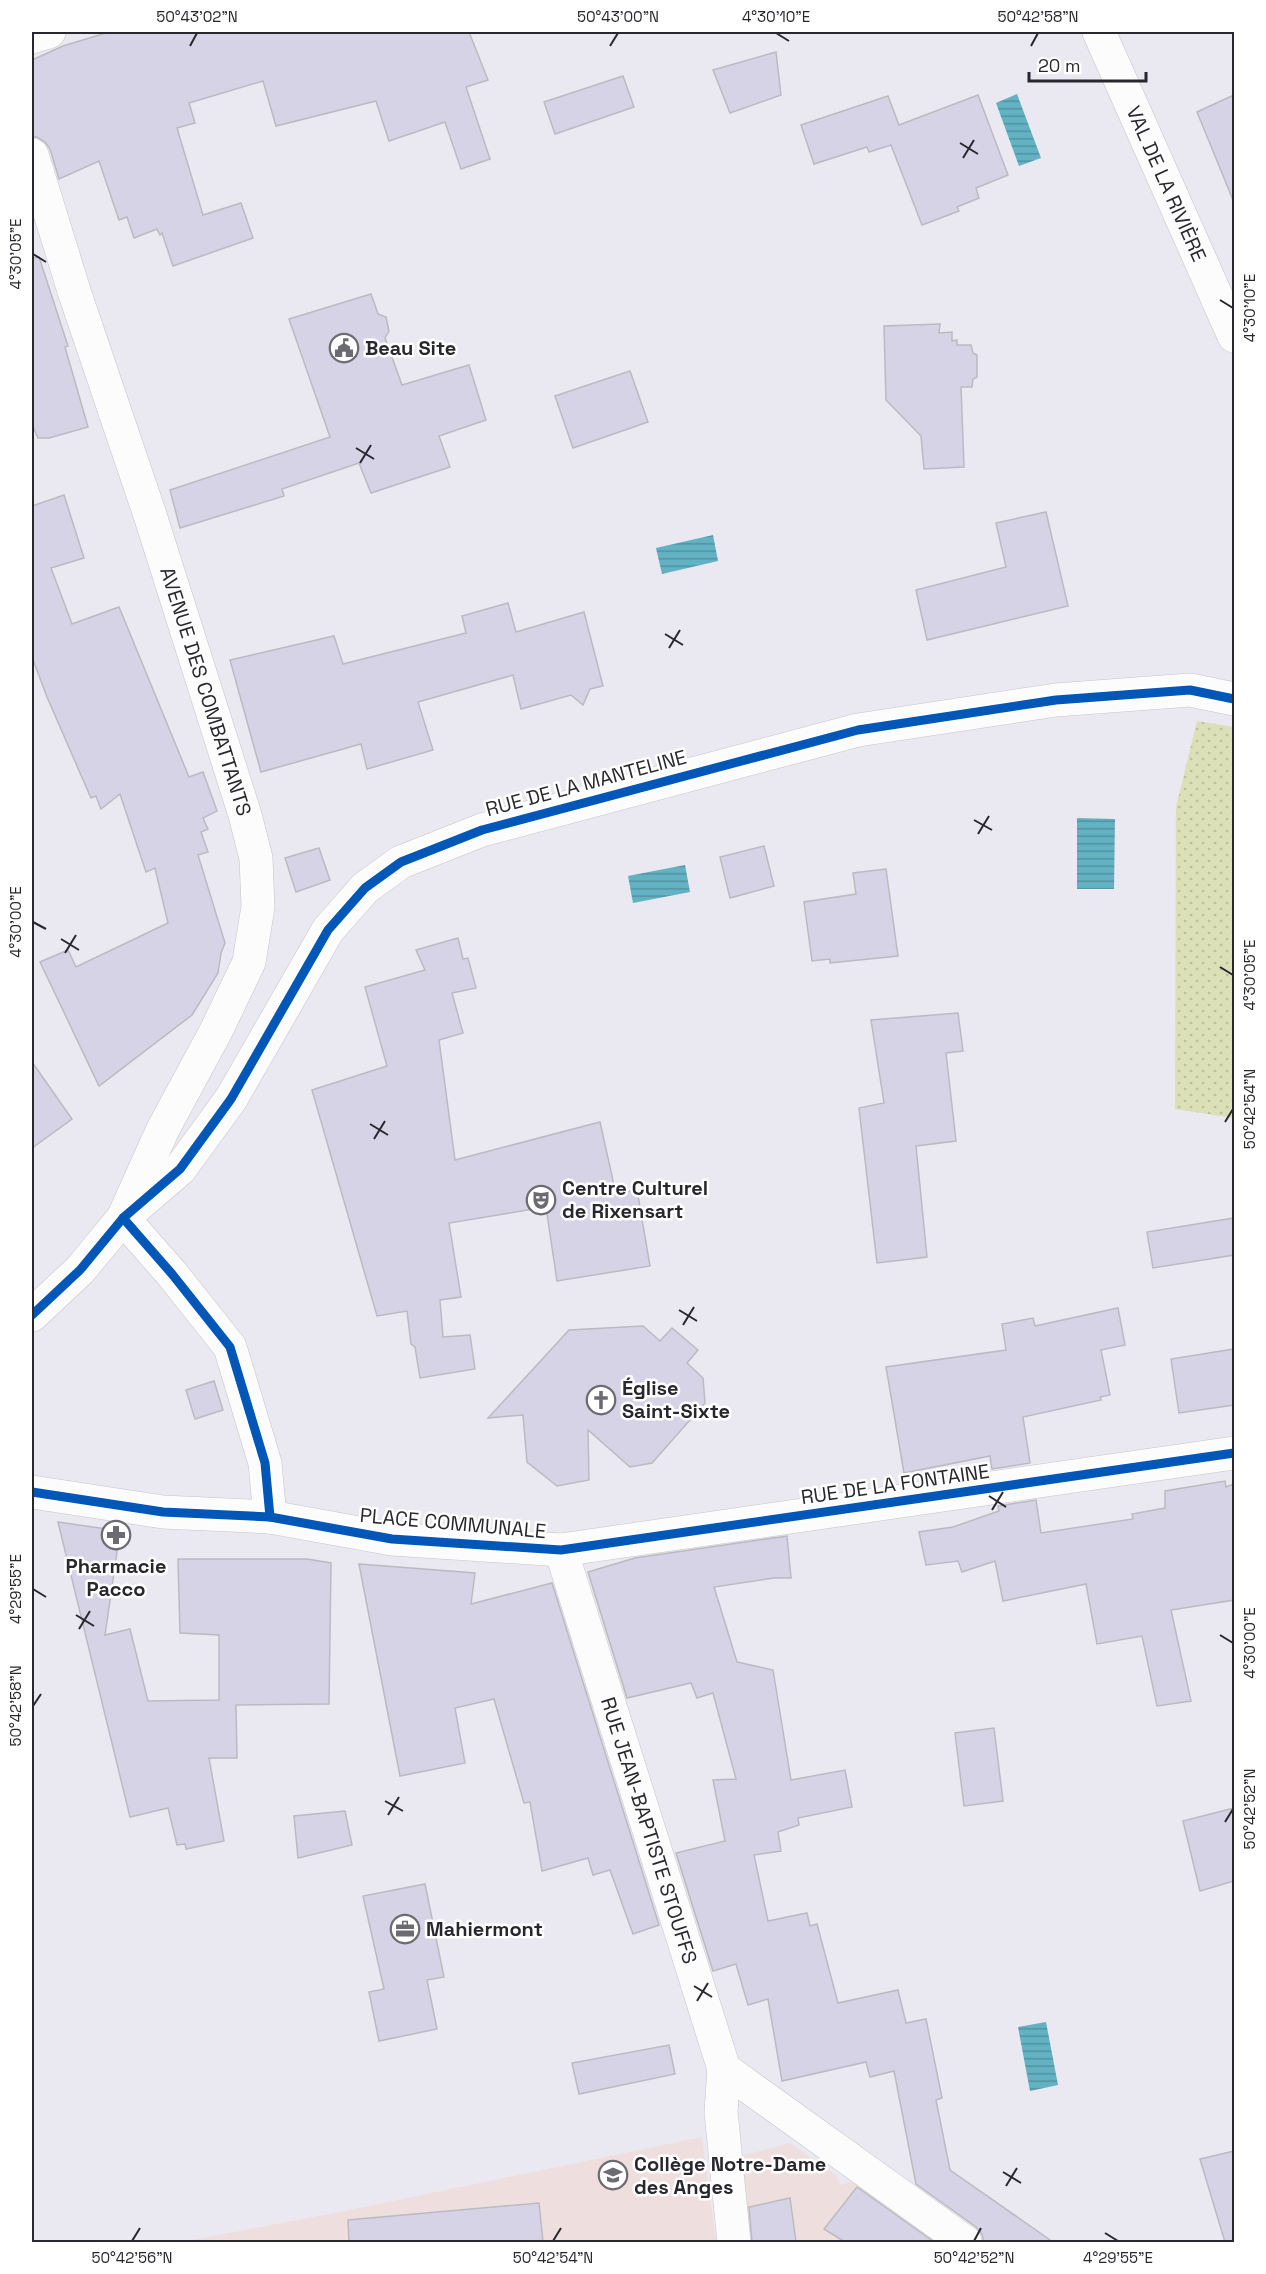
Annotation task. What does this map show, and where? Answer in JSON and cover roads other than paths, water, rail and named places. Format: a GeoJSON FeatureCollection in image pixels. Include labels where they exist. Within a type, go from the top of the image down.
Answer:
{"type":"FeatureCollection","features":[{"type":"Feature","properties":{"kind":"street"},"geometry":{"type":"LineString","coordinates":[[32,37],[49,32]]}},
{"type":"Feature","properties":{"kind":"street","name":"VAL DE LA RIVIÈRE"},"geometry":{"type":"LineString","coordinates":[[1099,32],[1234,336]]}},
{"type":"Feature","properties":{"kind":"street","name":"AVENUE DES COMBATTANTS"},"geometry":{"type":"LineString","coordinates":[[32,155],[75,294],[150,514],[245,815],[256,858],[258,908],[249,962],[216,1031],[163,1129],[123,1218]]}},
{"type":"Feature","properties":{"kind":"street","name":"RUE DE LA MANTELINE"},"geometry":{"type":"LineString","coordinates":[[123,1218],[180,1169],[231,1099],[328,930],[365,888],[401,862],[482,830],[858,730],[1056,700],[1190,690],[1234,699]]}},
{"type":"Feature","properties":{"kind":"street"},"geometry":{"type":"LineString","coordinates":[[32,1315],[80,1269],[123,1218],[172,1274],[230,1347],[265,1463],[270,1517]]}},
{"type":"Feature","properties":{"kind":"street","name":"RUE DE LA FONTAINE"},"geometry":{"type":"LineString","coordinates":[[561,1550],[1234,1454]]}},
{"type":"Feature","properties":{"kind":"street","name":"PLACE COMMUNALE"},"geometry":{"type":"LineString","coordinates":[[32,1492],[163,1512],[270,1517],[392,1539],[561,1550]]}},
{"type":"Feature","properties":{"kind":"street","name":"RUE JEAN-BAPTISTE STOUFFS"},"geometry":{"type":"LineString","coordinates":[[561,1550],[724,2068]]}},
{"type":"Feature","properties":{"kind":"street"},"geometry":{"type":"LineString","coordinates":[[724,2068],[721,2112],[734,2242]]}},
{"type":"Feature","properties":{"kind":"street"},"geometry":{"type":"LineString","coordinates":[[724,2068],[965,2242]]}},
{"type":"Feature","properties":{"kind":"water"},"geometry":{"type":"Polygon","coordinates":[[[1017,94],[1041,158],[1019,166],[996,103],[1017,94]]]}},
{"type":"Feature","properties":{"kind":"water"},"geometry":{"type":"Polygon","coordinates":[[[713,535],[718,561],[662,574],[656,548],[713,535]]]}},
{"type":"Feature","properties":{"kind":"water"},"geometry":{"type":"Polygon","coordinates":[[[1077,818],[1115,819],[1114,889],[1077,889],[1077,818]]]}},
{"type":"Feature","properties":{"kind":"water"},"geometry":{"type":"Polygon","coordinates":[[[685,865],[690,892],[633,903],[628,876],[685,865]]]}},
{"type":"Feature","properties":{"kind":"water"},"geometry":{"type":"Polygon","coordinates":[[[1046,2022],[1058,2085],[1030,2091],[1018,2027],[1046,2022]]]}},
{"type":"Feature","properties":{"kind":"place","name":"Beau Site"},"geometry":{"type":"Point","coordinates":[344,348]}},
{"type":"Feature","properties":{"kind":"place","name":"Centre Culturel de Rixensart"},"geometry":{"type":"Point","coordinates":[541,1200]}},
{"type":"Feature","properties":{"kind":"place","name":"Église Saint-Sixte"},"geometry":{"type":"Point","coordinates":[601,1400]}},
{"type":"Feature","properties":{"kind":"place","name":"Pharmacie Pacco"},"geometry":{"type":"Point","coordinates":[116,1535]}},
{"type":"Feature","properties":{"kind":"place","name":"Mahiermont"},"geometry":{"type":"Point","coordinates":[405,1929]}},
{"type":"Feature","properties":{"kind":"place","name":"Collège Notre-Dame des Anges"},"geometry":{"type":"Point","coordinates":[613,2175]}}]}
